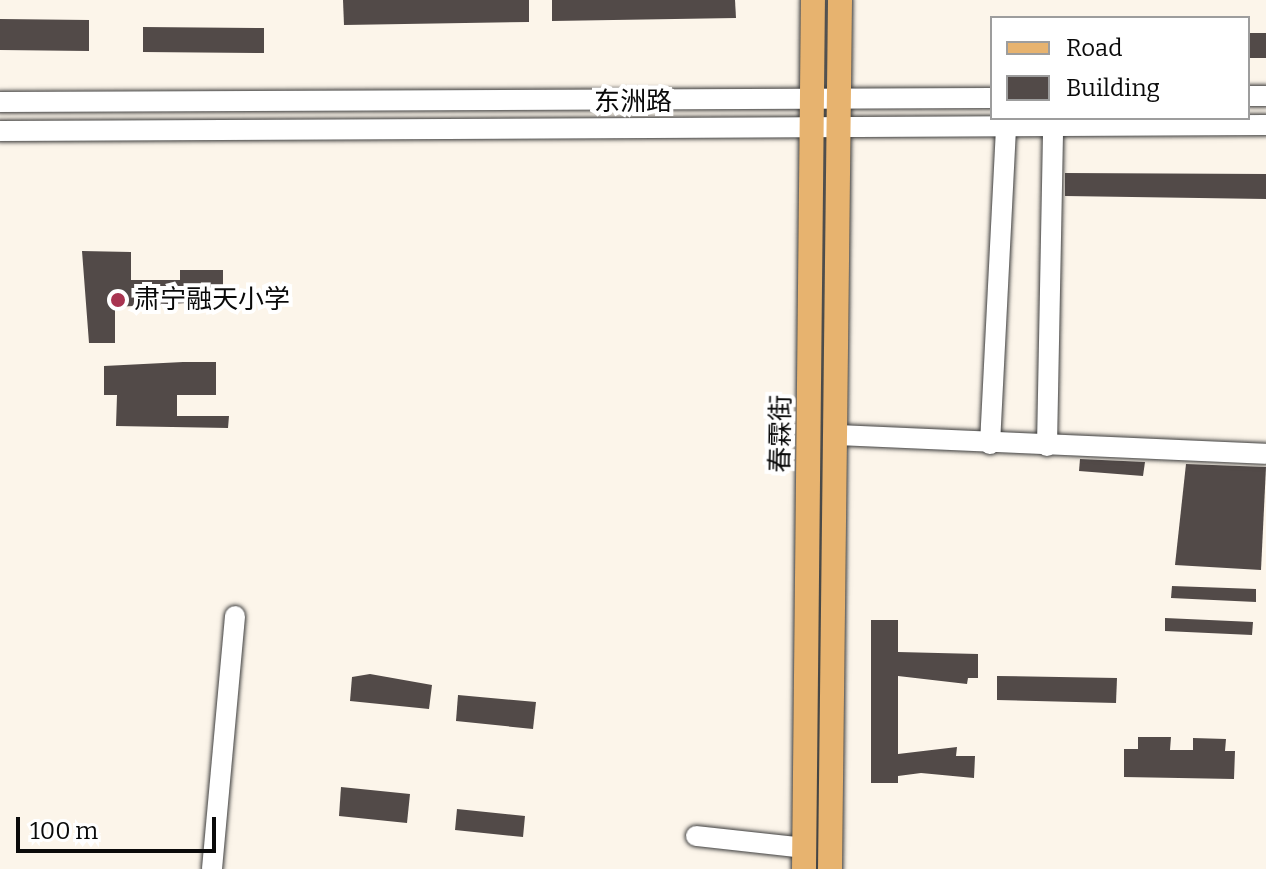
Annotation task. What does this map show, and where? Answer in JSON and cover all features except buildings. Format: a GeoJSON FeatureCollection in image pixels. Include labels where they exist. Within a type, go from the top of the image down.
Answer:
{"type":"FeatureCollection","features":[{"type":"Feature","properties":{"kind":"main road","name":"春霖街"},"geometry":{"type":"LineString","coordinates":[[804,859],[813,0]]}},
{"type":"Feature","properties":{"kind":"main road"},"geometry":{"type":"LineString","coordinates":[[830,869],[840,0]]}},
{"type":"Feature","properties":{"kind":"street","name":"东洲路"},"geometry":{"type":"LineString","coordinates":[[0,102],[990,98]]}},
{"type":"Feature","properties":{"kind":"street","name":"东洲路"},"geometry":{"type":"LineString","coordinates":[[0,131],[1006,126],[1053,133],[1266,125]]}},
{"type":"Feature","properties":{"kind":"street"},"geometry":{"type":"LineString","coordinates":[[990,444],[1006,126]]}},
{"type":"Feature","properties":{"kind":"street"},"geometry":{"type":"LineString","coordinates":[[1047,446],[1053,133],[1266,139]]}},
{"type":"Feature","properties":{"kind":"street"},"geometry":{"type":"LineString","coordinates":[[836,435],[1266,454]]}},
{"type":"Feature","properties":{"kind":"street"},"geometry":{"type":"LineString","coordinates":[[212,869],[235,616]]}},
{"type":"Feature","properties":{"kind":"street"},"geometry":{"type":"LineString","coordinates":[[696,836],[804,859]]}},
{"type":"Feature","properties":{"kind":"place","name":"肃宁融天小学"},"geometry":{"type":"Point","coordinates":[118,300]}}]}
